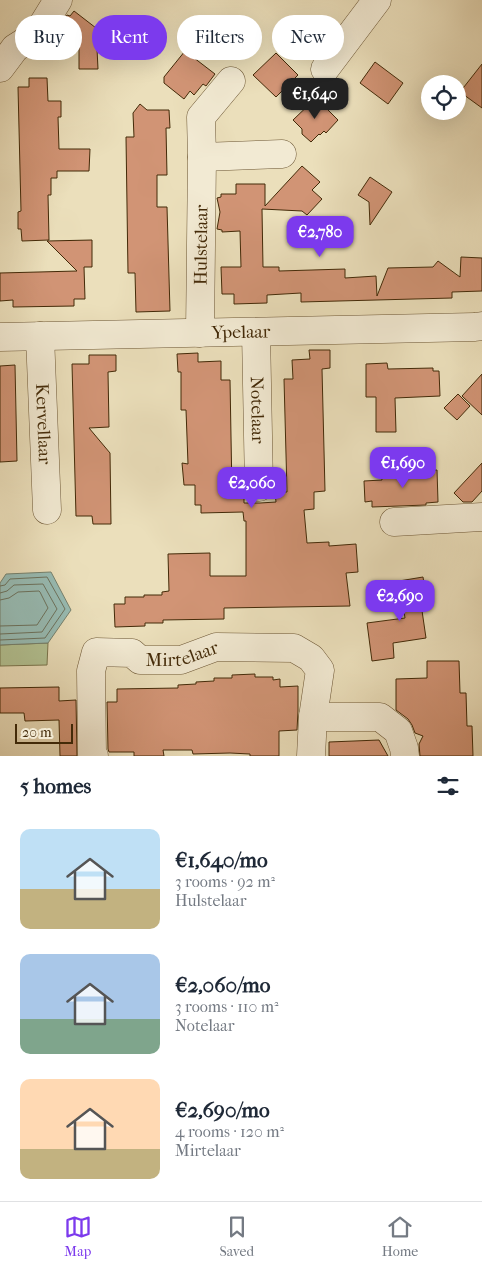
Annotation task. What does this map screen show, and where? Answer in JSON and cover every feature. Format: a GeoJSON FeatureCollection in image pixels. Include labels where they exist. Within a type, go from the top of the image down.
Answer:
{"type":"FeatureCollection","features":[{"type":"Feature","properties":{"kind":"street"},"geometry":{"type":"LineString","coordinates":[[0,68],[15,48],[37,34],[58,0]]}},
{"type":"Feature","properties":{"kind":"street"},"geometry":{"type":"LineString","coordinates":[[325,69],[377,0]]}},
{"type":"Feature","properties":{"kind":"street","name":"Hulstelaar"},"geometry":{"type":"LineString","coordinates":[[200,333],[201,116],[231,81]]}},
{"type":"Feature","properties":{"kind":"street"},"geometry":{"type":"LineString","coordinates":[[202,157],[282,154]]}},
{"type":"Feature","properties":{"kind":"street","name":"Ypelaar"},"geometry":{"type":"LineString","coordinates":[[0,337],[482,326]]}},
{"type":"Feature","properties":{"kind":"street","name":"Notelaar"},"geometry":{"type":"LineString","coordinates":[[256,332],[259,487]]}},
{"type":"Feature","properties":{"kind":"street","name":"Kervellaar"},"geometry":{"type":"LineString","coordinates":[[40,336],[47,510]]}},
{"type":"Feature","properties":{"kind":"street"},"geometry":{"type":"LineString","coordinates":[[394,522],[482,517]]}},
{"type":"Feature","properties":{"kind":"street","name":"Mirtelaar"},"geometry":{"type":"LineString","coordinates":[[94,756],[92,754],[91,671],[96,652],[132,653],[140,660],[181,660],[216,647],[294,648],[311,658],[320,670],[313,717],[312,756]]}},
{"type":"Feature","properties":{"kind":"street"},"geometry":{"type":"LineString","coordinates":[[313,717],[380,717],[398,731],[405,756]]}},
{"type":"Feature","properties":{"kind":"green space"},"geometry":{"type":"Polygon","coordinates":[[[48,643],[47,665],[0,666],[0,645],[48,643]]]}},
{"type":"Feature","properties":{"kind":"water"},"geometry":{"type":"Polygon","coordinates":[[[51,572],[71,610],[48,643],[0,645],[0,583],[6,574],[51,572]]]}},
{"type":"Feature","properties":{"kind":"building"},"geometry":{"type":"Polygon","coordinates":[[[74,11],[79,15],[71,15],[74,11]]]}},
{"type":"Feature","properties":{"kind":"building"},"geometry":{"type":"Polygon","coordinates":[[[82,17],[92,25],[92,60],[98,60],[98,69],[79,69],[79,60],[82,60],[82,17]]]}},
{"type":"Feature","properties":{"kind":"building"},"geometry":{"type":"Polygon","coordinates":[[[272,57],[272,60],[283,60],[298,75],[276,97],[253,75],[272,57]]]}},
{"type":"Feature","properties":{"kind":"building"},"geometry":{"type":"Polygon","coordinates":[[[178,60],[197,60],[215,74],[206,86],[203,84],[194,95],[190,91],[184,99],[164,83],[164,77],[178,60]]]}},
{"type":"Feature","properties":{"kind":"building"},"geometry":{"type":"Polygon","coordinates":[[[375,62],[403,83],[388,104],[360,83],[375,62]]]}},
{"type":"Feature","properties":{"kind":"building"},"geometry":{"type":"Polygon","coordinates":[[[482,64],[482,108],[466,96],[466,84],[482,64]]]}},
{"type":"Feature","properties":{"kind":"building"},"geometry":{"type":"Polygon","coordinates":[[[29,78],[47,78],[48,101],[61,101],[61,117],[58,117],[59,149],[90,149],[89,171],[57,171],[57,178],[51,178],[51,195],[48,195],[49,240],[22,241],[21,229],[18,229],[18,212],[21,211],[18,87],[29,87],[29,78]]]}},
{"type":"Feature","properties":{"kind":"building"},"geometry":{"type":"Polygon","coordinates":[[[316,98],[338,120],[326,133],[324,131],[319,134],[311,142],[302,134],[302,129],[293,120],[316,98]]]}},
{"type":"Feature","properties":{"kind":"building"},"geometry":{"type":"Polygon","coordinates":[[[140,104],[147,110],[169,110],[170,128],[166,128],[167,175],[157,175],[157,207],[167,207],[170,311],[136,312],[135,273],[128,273],[126,137],[134,137],[133,113],[140,104]]]}},
{"type":"Feature","properties":{"kind":"building"},"geometry":{"type":"Polygon","coordinates":[[[302,166],[320,182],[312,190],[322,199],[307,215],[302,211],[262,209],[263,267],[279,267],[279,271],[345,269],[345,278],[376,276],[377,296],[388,268],[433,267],[438,261],[460,277],[461,257],[482,258],[482,291],[452,292],[452,298],[301,302],[301,293],[267,295],[267,303],[234,304],[234,294],[222,294],[221,267],[241,267],[240,231],[222,232],[222,230],[217,229],[220,212],[217,198],[221,197],[221,194],[236,194],[236,184],[265,184],[265,206],[302,166]]]}},
{"type":"Feature","properties":{"kind":"building"},"geometry":{"type":"Polygon","coordinates":[[[370,177],[392,192],[370,225],[369,202],[358,195],[370,177]]]}},
{"type":"Feature","properties":{"kind":"building"},"geometry":{"type":"Polygon","coordinates":[[[92,240],[92,267],[84,267],[85,299],[74,299],[74,306],[13,307],[13,300],[0,301],[0,273],[77,271],[47,241],[92,240]]]}},
{"type":"Feature","properties":{"kind":"building"},"geometry":{"type":"Polygon","coordinates":[[[309,350],[330,350],[330,368],[322,369],[325,491],[314,492],[314,509],[304,510],[307,543],[329,542],[329,546],[356,544],[358,572],[346,573],[350,606],[224,608],[224,619],[163,620],[163,623],[145,623],[145,626],[115,627],[114,604],[125,604],[125,597],[162,595],[162,592],[169,591],[168,554],[210,553],[210,576],[246,576],[246,521],[244,521],[243,512],[201,513],[201,505],[195,505],[195,485],[184,485],[182,463],[188,464],[186,410],[181,410],[181,372],[178,372],[177,354],[198,353],[198,362],[221,361],[221,380],[230,380],[232,493],[244,493],[244,503],[260,503],[276,502],[275,492],[287,492],[284,379],[293,379],[292,360],[310,359],[309,350]]]}},
{"type":"Feature","properties":{"kind":"building"},"geometry":{"type":"Polygon","coordinates":[[[89,355],[116,355],[116,371],[108,372],[109,427],[89,428],[110,453],[111,524],[93,524],[92,516],[76,516],[72,364],[89,364],[89,355]]]}},
{"type":"Feature","properties":{"kind":"building"},"geometry":{"type":"Polygon","coordinates":[[[387,363],[388,369],[433,368],[433,371],[439,371],[440,396],[395,398],[396,432],[376,432],[376,397],[366,397],[366,364],[387,363]]]}},
{"type":"Feature","properties":{"kind":"building"},"geometry":{"type":"Polygon","coordinates":[[[15,365],[17,461],[0,462],[0,366],[15,365]]]}},
{"type":"Feature","properties":{"kind":"building"},"geometry":{"type":"Polygon","coordinates":[[[482,374],[482,415],[462,396],[482,374]]]}},
{"type":"Feature","properties":{"kind":"building"},"geometry":{"type":"Polygon","coordinates":[[[458,394],[470,406],[457,420],[444,408],[458,394]]]}},
{"type":"Feature","properties":{"kind":"building"},"geometry":{"type":"Polygon","coordinates":[[[482,463],[482,491],[472,502],[463,502],[454,493],[482,463]]]}},
{"type":"Feature","properties":{"kind":"building"},"geometry":{"type":"Polygon","coordinates":[[[381,469],[404,469],[404,472],[437,470],[438,502],[426,503],[426,505],[372,507],[372,501],[365,502],[364,481],[382,480],[381,469]]]}},
{"type":"Feature","properties":{"kind":"building"},"geometry":{"type":"Polygon","coordinates":[[[423,577],[426,596],[420,597],[426,638],[393,643],[394,658],[372,661],[367,623],[405,618],[399,581],[423,577]]]}},
{"type":"Feature","properties":{"kind":"building"},"geometry":{"type":"Polygon","coordinates":[[[427,661],[459,661],[460,693],[466,693],[467,726],[472,726],[473,756],[420,756],[419,744],[423,736],[415,733],[408,719],[396,710],[396,679],[427,678],[427,661]]]}},
{"type":"Feature","properties":{"kind":"building"},"geometry":{"type":"Polygon","coordinates":[[[255,674],[255,677],[273,677],[273,680],[280,679],[280,687],[298,686],[297,730],[279,731],[279,756],[250,756],[250,754],[230,753],[193,754],[192,750],[163,750],[164,756],[134,756],[134,752],[109,752],[107,702],[117,702],[117,689],[178,688],[178,685],[214,681],[214,678],[232,678],[232,675],[255,674]]]}},
{"type":"Feature","properties":{"kind":"building"},"geometry":{"type":"Polygon","coordinates":[[[59,687],[59,701],[76,700],[77,756],[60,756],[59,720],[25,721],[24,713],[0,713],[0,688],[59,687]]]}},
{"type":"Feature","properties":{"kind":"building"},"geometry":{"type":"Polygon","coordinates":[[[379,740],[388,756],[329,756],[329,742],[379,740]]]}}]}
